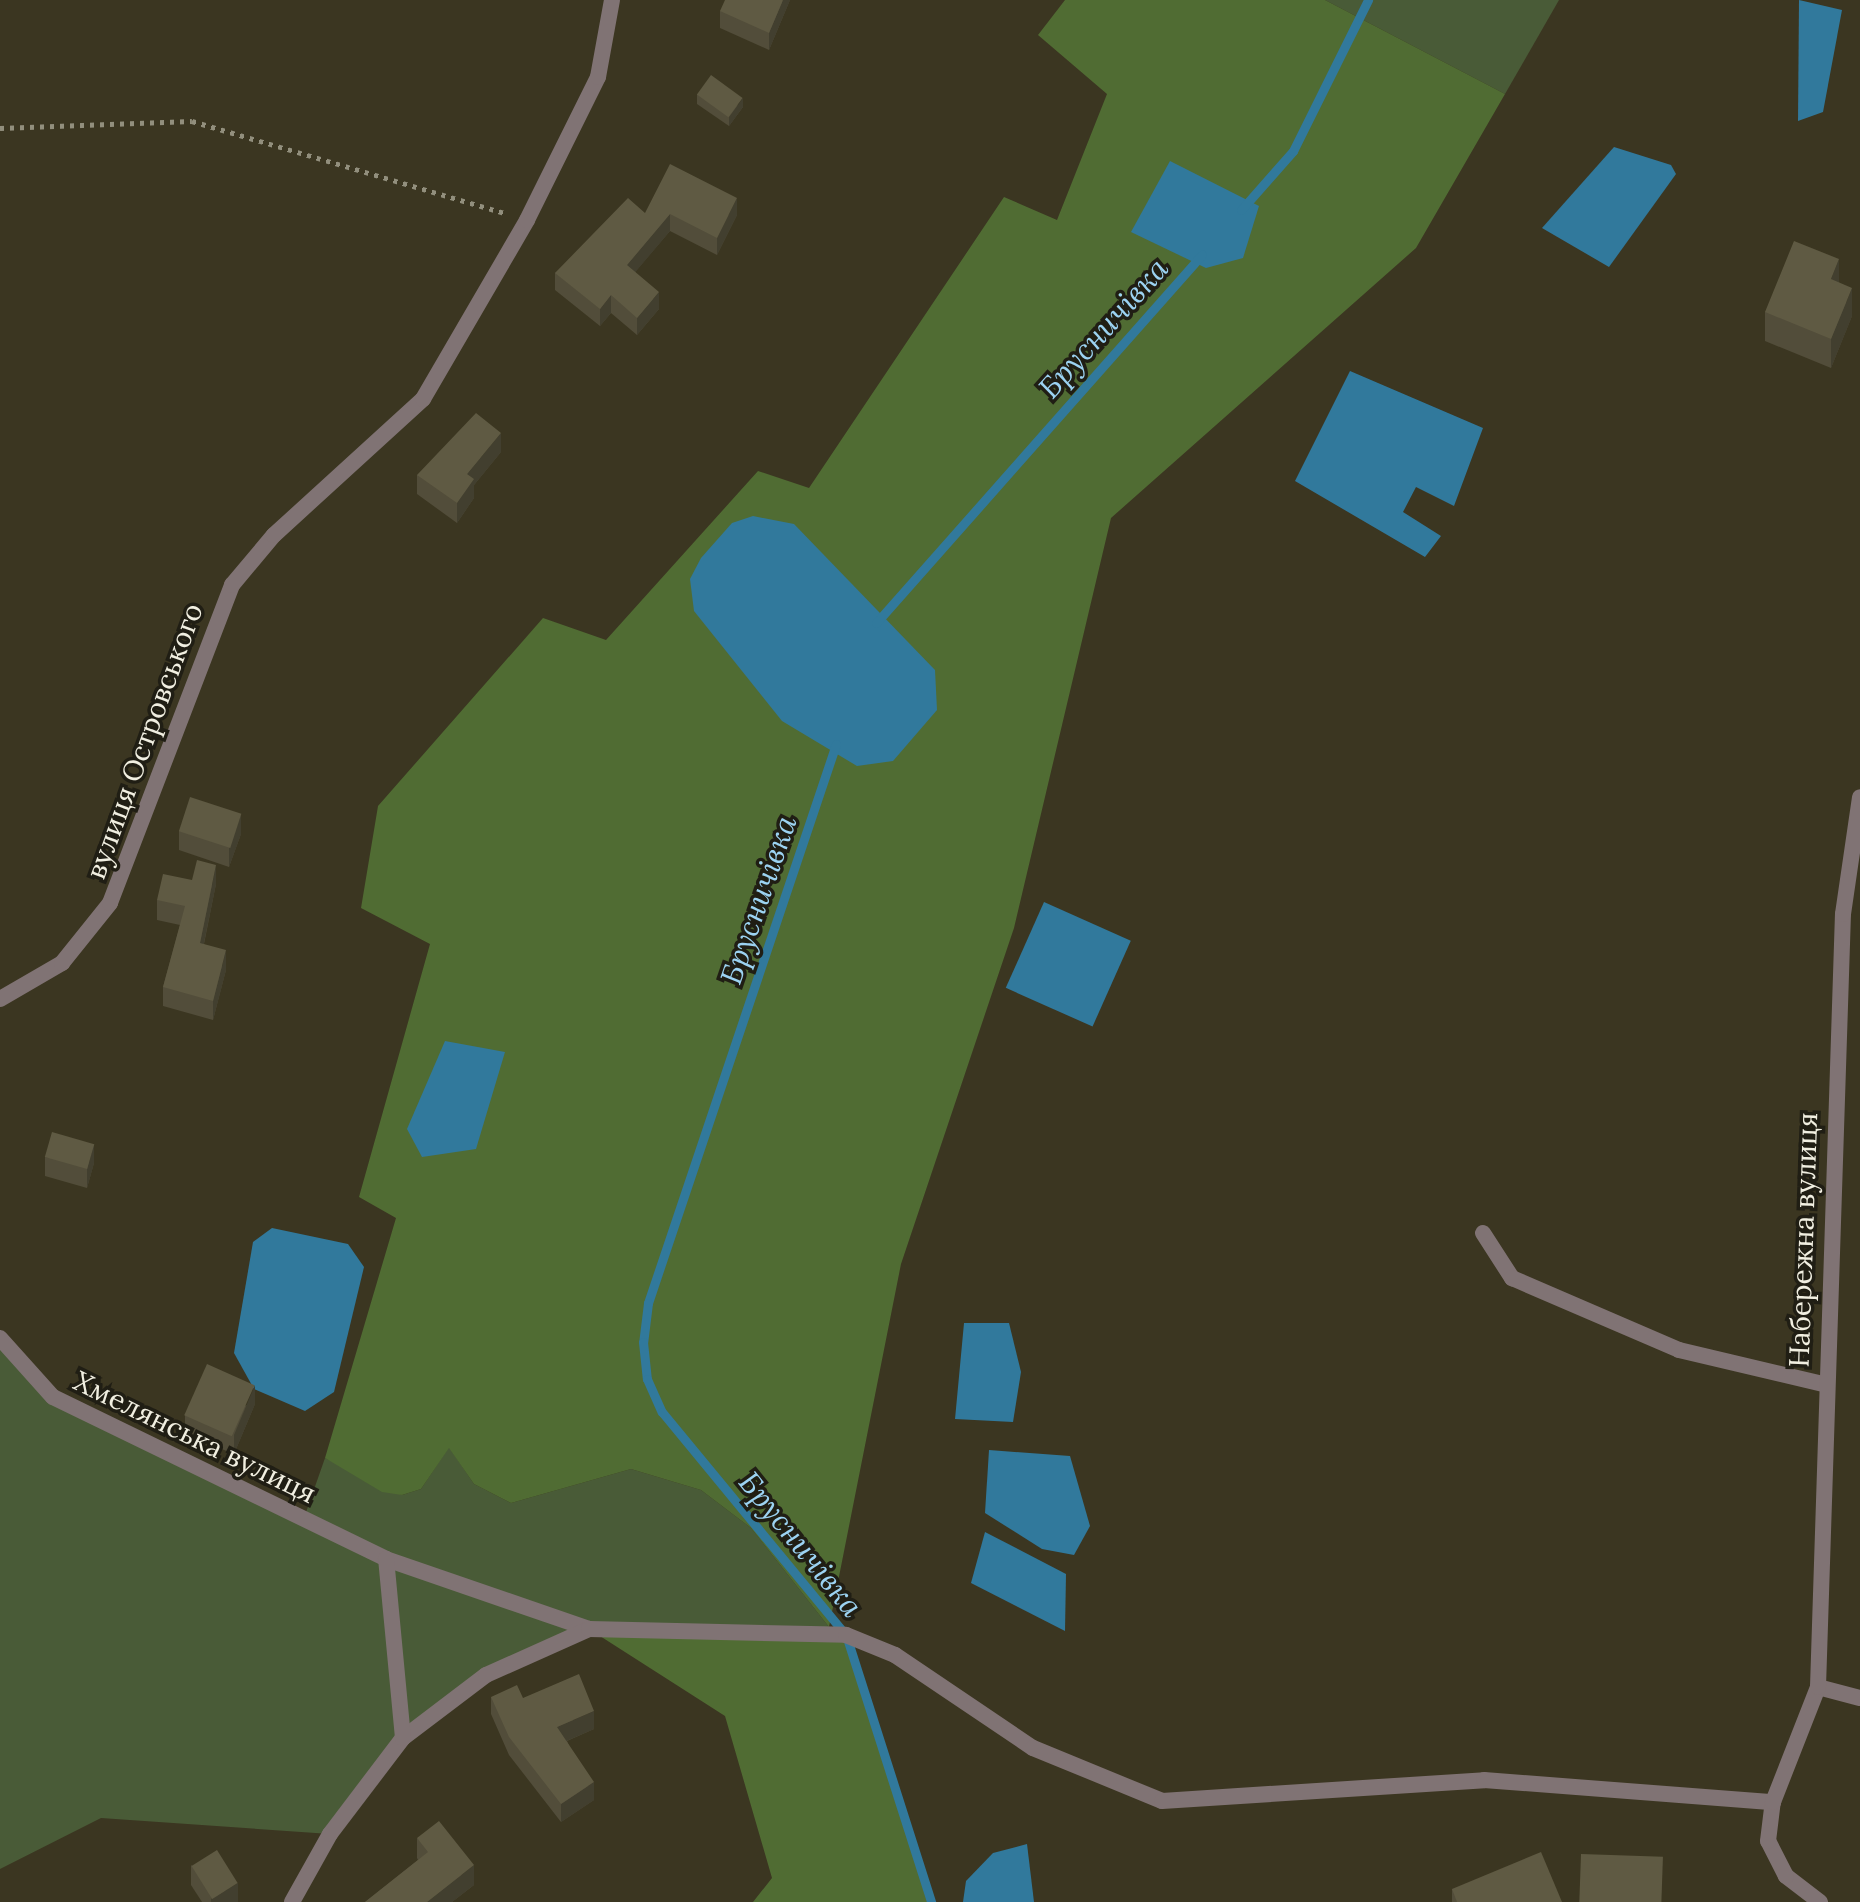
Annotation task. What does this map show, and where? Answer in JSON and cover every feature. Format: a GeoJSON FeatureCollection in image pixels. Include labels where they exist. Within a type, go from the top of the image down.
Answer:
{"type":"FeatureCollection","features":[{"type":"Feature","properties":{"kind":"street","name":"вулиця Островського"},"geometry":{"type":"LineString","coordinates":[[0,999],[62,963],[110,903],[232,585],[274,535],[423,399],[527,220],[598,77],[612,0]]}},
{"type":"Feature","properties":{"kind":"street","name":"Набережна вулиця"},"geometry":{"type":"LineString","coordinates":[[1818,1687],[1823,1384],[1843,914],[1860,797]]}},
{"type":"Feature","properties":{"kind":"street"},"geometry":{"type":"LineString","coordinates":[[1483,1233],[1512,1278],[1679,1350],[1823,1384]]}},
{"type":"Feature","properties":{"kind":"street","name":"Хмелянська вулиця"},"geometry":{"type":"LineString","coordinates":[[0,1338],[53,1397],[386,1559],[589,1629]]}},
{"type":"Feature","properties":{"kind":"street"},"geometry":{"type":"LineString","coordinates":[[386,1559],[403,1738]]}},
{"type":"Feature","properties":{"kind":"street"},"geometry":{"type":"LineString","coordinates":[[292,1902],[330,1834],[403,1738],[486,1675],[589,1629],[846,1635],[895,1655],[1033,1748],[1162,1801],[1484,1780],[1773,1802]]}},
{"type":"Feature","properties":{"kind":"street"},"geometry":{"type":"LineString","coordinates":[[1820,1902],[1773,1861],[1773,1802],[1818,1687],[1860,1698]]}},
{"type":"Feature","properties":{"kind":"path"},"geometry":{"type":"LineString","coordinates":[[0,128],[192,121],[527,220]]}},
{"type":"Feature","properties":{"kind":"green space"},"geometry":{"type":"Polygon","coordinates":[[[1065,0],[1325,0],[1505,94],[1416,248],[1111,518],[1014,928],[901,1264],[829,1627],[751,1528],[701,1490],[631,1469],[511,1503],[474,1484],[449,1448],[421,1489],[402,1495],[382,1492],[325,1458],[396,1218],[359,1197],[430,944],[361,908],[378,806],[543,618],[606,640],[758,471],[809,488],[1004,197],[1057,220],[1107,94],[1038,35],[1065,0]]]}},
{"type":"Feature","properties":{"kind":"green space"},"geometry":{"type":"Polygon","coordinates":[[[1325,0],[1559,0],[1505,94],[1325,0]]]}},
{"type":"Feature","properties":{"kind":"green space"},"geometry":{"type":"Polygon","coordinates":[[[0,1338],[29,1377],[304,1518],[325,1458],[402,1495],[421,1489],[449,1447],[474,1484],[511,1503],[631,1469],[701,1490],[751,1528],[829,1627],[589,1629],[486,1675],[426,1720],[330,1834],[101,1818],[0,1869],[0,1338]]]}},
{"type":"Feature","properties":{"kind":"green space"},"geometry":{"type":"Polygon","coordinates":[[[589,1629],[846,1635],[930,1902],[753,1902],[772,1878],[725,1716],[589,1629]]]}},
{"type":"Feature","properties":{"kind":"water"},"geometry":{"type":"Polygon","coordinates":[[[1799,0],[1842,10],[1823,112],[1798,121],[1799,0]]]}},
{"type":"Feature","properties":{"kind":"water"},"geometry":{"type":"Polygon","coordinates":[[[1614,147],[1671,165],[1676,174],[1609,267],[1542,228],[1614,147]]]}},
{"type":"Feature","properties":{"kind":"water"},"geometry":{"type":"Polygon","coordinates":[[[1170,161],[1259,206],[1243,258],[1206,268],[1131,232],[1170,161]]]}},
{"type":"Feature","properties":{"kind":"water"},"geometry":{"type":"Polygon","coordinates":[[[1350,371],[1483,428],[1454,506],[1416,487],[1403,512],[1441,536],[1425,557],[1295,481],[1350,371]]]}},
{"type":"Feature","properties":{"kind":"water"},"geometry":{"type":"Polygon","coordinates":[[[753,516],[794,524],[935,670],[937,710],[893,761],[857,766],[782,721],[694,611],[690,579],[701,558],[732,523],[753,516]]]}},
{"type":"Feature","properties":{"kind":"water"},"geometry":{"type":"Polygon","coordinates":[[[1044,902],[1131,941],[1093,1027],[1006,988],[1044,902]]]}},
{"type":"Feature","properties":{"kind":"water"},"geometry":{"type":"Polygon","coordinates":[[[445,1041],[505,1052],[476,1149],[422,1157],[407,1129],[445,1041]]]}},
{"type":"Feature","properties":{"kind":"water"},"geometry":{"type":"Polygon","coordinates":[[[272,1228],[348,1244],[364,1267],[334,1392],[305,1411],[254,1389],[234,1353],[253,1242],[272,1228]]]}},
{"type":"Feature","properties":{"kind":"water"},"geometry":{"type":"Polygon","coordinates":[[[964,1323],[1009,1323],[1021,1372],[1013,1422],[955,1419],[964,1323]]]}},
{"type":"Feature","properties":{"kind":"water"},"geometry":{"type":"Polygon","coordinates":[[[989,1450],[1070,1456],[1090,1526],[1074,1555],[1042,1549],[985,1513],[989,1450]]]}},
{"type":"Feature","properties":{"kind":"water"},"geometry":{"type":"Polygon","coordinates":[[[985,1532],[1066,1574],[1065,1631],[971,1583],[985,1532]]]}},
{"type":"Feature","properties":{"kind":"water"},"geometry":{"type":"Polygon","coordinates":[[[1027,1844],[1034,1902],[963,1902],[966,1881],[993,1853],[1027,1844]]]}},
{"type":"Feature","properties":{"kind":"building"},"geometry":{"type":"Polygon","coordinates":[[[725,0],[783,0],[769,33],[720,11],[725,0]]]}},
{"type":"Feature","properties":{"kind":"building"},"geometry":{"type":"Polygon","coordinates":[[[711,75],[743,98],[728,117],[697,94],[711,75]]]}},
{"type":"Feature","properties":{"kind":"building"},"geometry":{"type":"Polygon","coordinates":[[[670,164],[737,198],[717,238],[670,214],[627,265],[659,292],[637,318],[611,295],[600,309],[555,273],[628,198],[645,213],[670,164]]]}},
{"type":"Feature","properties":{"kind":"building"},"geometry":{"type":"Polygon","coordinates":[[[1794,241],[1839,259],[1831,279],[1852,288],[1831,339],[1765,312],[1794,241]]]}},
{"type":"Feature","properties":{"kind":"building"},"geometry":{"type":"Polygon","coordinates":[[[476,413],[501,433],[467,474],[474,479],[457,503],[417,475],[476,413]]]}},
{"type":"Feature","properties":{"kind":"building"},"geometry":{"type":"Polygon","coordinates":[[[190,797],[241,814],[230,848],[179,831],[190,797]]]}},
{"type":"Feature","properties":{"kind":"building"},"geometry":{"type":"Polygon","coordinates":[[[197,860],[216,865],[200,943],[226,950],[213,1001],[163,987],[185,906],[157,900],[163,874],[192,880],[197,860]]]}},
{"type":"Feature","properties":{"kind":"building"},"geometry":{"type":"Polygon","coordinates":[[[52,1132],[94,1144],[87,1169],[45,1157],[52,1132]]]}},
{"type":"Feature","properties":{"kind":"building"},"geometry":{"type":"Polygon","coordinates":[[[207,1364],[255,1385],[232,1436],[184,1415],[207,1364]]]}},
{"type":"Feature","properties":{"kind":"building"},"geometry":{"type":"Polygon","coordinates":[[[579,1674],[594,1711],[557,1727],[594,1782],[561,1804],[509,1737],[491,1697],[517,1685],[523,1698],[579,1674]]]}},
{"type":"Feature","properties":{"kind":"building"},"geometry":{"type":"Polygon","coordinates":[[[439,1821],[474,1865],[427,1902],[365,1902],[428,1852],[417,1838],[439,1821]]]}},
{"type":"Feature","properties":{"kind":"building"},"geometry":{"type":"Polygon","coordinates":[[[217,1850],[238,1883],[212,1899],[192,1866],[217,1850]]]}},
{"type":"Feature","properties":{"kind":"building"},"geometry":{"type":"Polygon","coordinates":[[[1541,1852],[1562,1902],[1457,1902],[1452,1889],[1541,1852]]]}},
{"type":"Feature","properties":{"kind":"building"},"geometry":{"type":"Polygon","coordinates":[[[1581,1854],[1663,1857],[1661,1902],[1579,1902],[1581,1854]]]}},
{"type":"Feature","properties":{"kind":"waterway","name":"Брусничівка"},"geometry":{"type":"LineString","coordinates":[[1241,210],[1293,151],[1368,0]]}},
{"type":"Feature","properties":{"kind":"waterway","name":"Брусничівка"},"geometry":{"type":"LineString","coordinates":[[876,623],[1202,254]]}},
{"type":"Feature","properties":{"kind":"waterway","name":"Брусничівка"},"geometry":{"type":"LineString","coordinates":[[836,744],[648,1303],[643,1342],[647,1379],[662,1412],[846,1635],[931,1902]]}}]}
